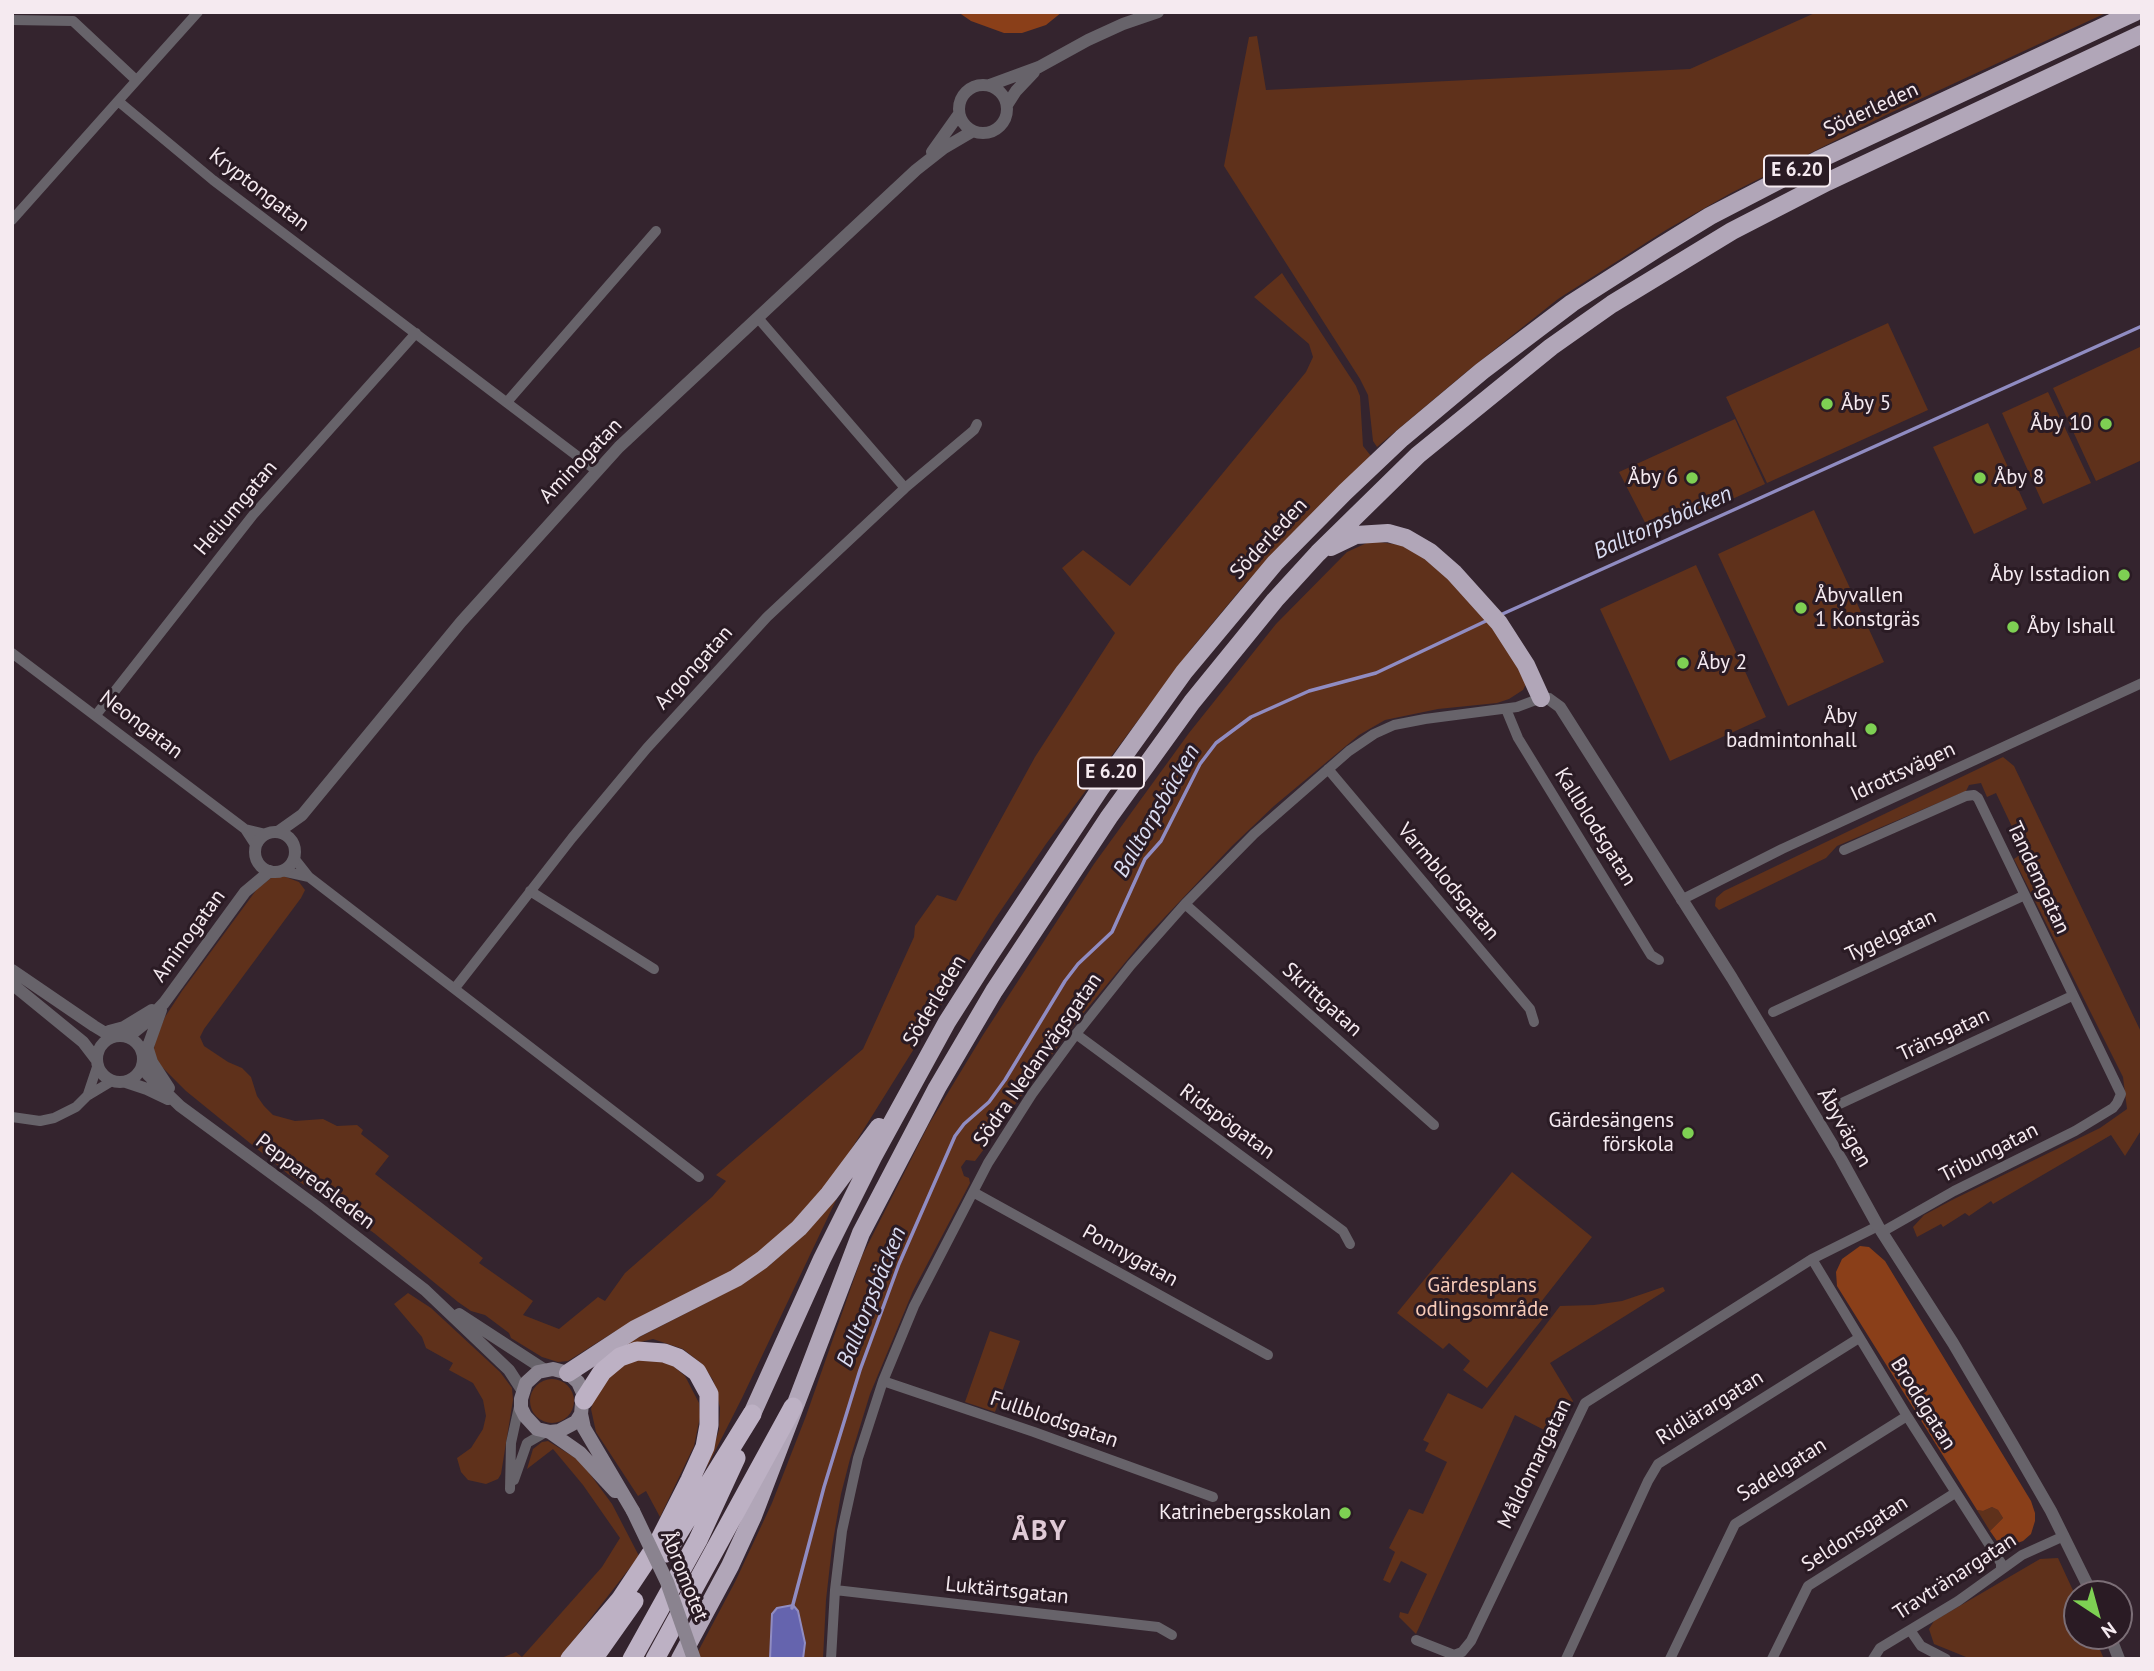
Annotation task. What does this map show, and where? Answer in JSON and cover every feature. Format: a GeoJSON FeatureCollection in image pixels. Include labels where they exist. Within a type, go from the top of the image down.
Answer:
{"type":"FeatureCollection","features":[{"type":"Feature","properties":{"kind":"highway","name":"Söderleden"},"geometry":{"type":"LineString","coordinates":[[752,1414],[822,1259],[947,1022],[1100,789],[1184,672],[1276,564],[1345,492],[1423,420],[1538,328],[1607,280],[1710,216],[1818,160],[2135,12]]}},
{"type":"Feature","properties":{"kind":"highway","name":"E 6.20"},"geometry":{"type":"LineString","coordinates":[[793,1407],[861,1233],[925,1110],[994,991],[1109,817],[1185,711],[1248,631],[1318,553],[1418,455],[1486,398],[1550,347],[1634,290],[1732,231],[1827,182],[2142,34]]}},
{"type":"Feature","properties":{"kind":"highway"},"geometry":{"type":"LineString","coordinates":[[1318,553],[1356,536],[1377,532],[1397,535],[1422,546],[1447,566],[1495,619],[1526,665],[1542,698]]}},
{"type":"Feature","properties":{"kind":"highway"},"geometry":{"type":"LineString","coordinates":[[568,1373],[635,1329],[736,1278],[762,1260],[799,1228],[829,1194],[913,1082]]}},
{"type":"Feature","properties":{"kind":"highway"},"geometry":{"type":"LineString","coordinates":[[570,1659],[620,1601],[675,1513],[705,1447],[709,1424],[709,1394],[697,1372],[671,1355],[652,1351],[637,1351],[608,1365],[582,1407]]}},
{"type":"Feature","properties":{"kind":"highway"},"geometry":{"type":"LineString","coordinates":[[655,1659],[793,1407]]}},
{"type":"Feature","properties":{"kind":"highway"},"geometry":{"type":"LineString","coordinates":[[680,1659],[730,1566],[770,1473],[793,1407]]}},
{"type":"Feature","properties":{"kind":"highway"},"geometry":{"type":"LineString","coordinates":[[593,1659],[692,1513],[752,1414]]}},
{"type":"Feature","properties":{"kind":"highway"},"geometry":{"type":"LineString","coordinates":[[632,1659],[730,1476],[752,1414]]}},
{"type":"Feature","properties":{"kind":"highway"},"geometry":{"type":"LineString","coordinates":[[611,1634],[620,1601]]}},
{"type":"Feature","properties":{"kind":"main road"},"geometry":{"type":"LineString","coordinates":[[522,1394],[531,1377],[545,1370],[568,1373]]}},
{"type":"Feature","properties":{"kind":"main road","name":"Åbromotet"},"geometry":{"type":"LineString","coordinates":[[568,1373],[581,1387],[582,1407],[589,1437],[633,1511],[667,1582],[694,1659]]}},
{"type":"Feature","properties":{"kind":"main road","name":"Åbromotet"},"geometry":{"type":"LineString","coordinates":[[522,1394],[525,1416],[537,1429],[548,1432],[580,1453],[633,1511]]}},
{"type":"Feature","properties":{"kind":"main road"},"geometry":{"type":"LineString","coordinates":[[548,1432],[568,1428],[582,1407]]}},
{"type":"Feature","properties":{"kind":"street"},"geometry":{"type":"LineString","coordinates":[[12,220],[198,12]]}},
{"type":"Feature","properties":{"kind":"street","name":"Aminogatan"},"geometry":{"type":"LineString","coordinates":[[921,166],[959,114],[960,100],[965,92],[977,85],[990,85],[1039,67],[1088,40],[1158,12]]}},
{"type":"Feature","properties":{"kind":"street"},"geometry":{"type":"LineString","coordinates":[[12,20],[73,21],[136,80]]}},
{"type":"Feature","properties":{"kind":"street","name":"Aminogatan"},"geometry":{"type":"LineString","coordinates":[[272,833],[302,815],[452,631],[597,471],[686,383],[921,166],[973,131],[984,133],[995,130],[1003,122],[1007,105],[1016,91],[1039,67]]}},
{"type":"Feature","properties":{"kind":"street"},"geometry":{"type":"LineString","coordinates":[[990,85],[999,91],[1007,105]]}},
{"type":"Feature","properties":{"kind":"street","name":"Kryptongatan"},"geometry":{"type":"LineString","coordinates":[[118,101],[213,180],[597,471]]}},
{"type":"Feature","properties":{"kind":"street"},"geometry":{"type":"LineString","coordinates":[[959,114],[964,124],[973,131]]}},
{"type":"Feature","properties":{"kind":"street"},"geometry":{"type":"LineString","coordinates":[[507,402],[656,231]]}},
{"type":"Feature","properties":{"kind":"street"},"geometry":{"type":"LineString","coordinates":[[758,318],[905,488]]}},
{"type":"Feature","properties":{"kind":"street","name":"Heliumgatan"},"geometry":{"type":"LineString","coordinates":[[96,715],[253,515],[416,333]]}},
{"type":"Feature","properties":{"kind":"street","name":"Argongatan"},"geometry":{"type":"LineString","coordinates":[[455,988],[647,748],[766,617],[905,488],[974,430],[977,424]]}},
{"type":"Feature","properties":{"kind":"street","name":"Neongatan"},"geometry":{"type":"LineString","coordinates":[[12,653],[245,829],[256,852]]}},
{"type":"Feature","properties":{"kind":"street","name":"Idrottsvägen"},"geometry":{"type":"LineString","coordinates":[[1681,900],[1782,849],[2142,683]]}},
{"type":"Feature","properties":{"kind":"street","name":"Södra Nedanvägsgatan"},"geometry":{"type":"LineString","coordinates":[[831,1659],[842,1531],[858,1458],[883,1381],[914,1306],[973,1192],[1032,1094],[1076,1034],[1131,965],[1185,904],[1254,834],[1328,769],[1374,734],[1425,719],[1506,709],[1542,698]]}},
{"type":"Feature","properties":{"kind":"street","name":"Åbyvägen"},"geometry":{"type":"LineString","coordinates":[[1542,698],[1549,699],[1560,707],[1766,1035],[1880,1229],[1953,1343],[2064,1535],[2085,1580]]}},
{"type":"Feature","properties":{"kind":"street","name":"Kallblodsgatan"},"geometry":{"type":"LineString","coordinates":[[1506,709],[1508,720],[1518,738],[1651,954],[1659,960]]}},
{"type":"Feature","properties":{"kind":"street","name":"Varmblodsgatan"},"geometry":{"type":"LineString","coordinates":[[1328,769],[1530,1009],[1534,1022]]}},
{"type":"Feature","properties":{"kind":"street","name":"Tandemgatan"},"geometry":{"type":"LineString","coordinates":[[1844,850],[1931,810],[1974,794],[1982,803],[2120,1094],[2113,1108]]}},
{"type":"Feature","properties":{"kind":"street","name":"Aminogatan"},"geometry":{"type":"LineString","coordinates":[[294,852],[302,815]]}},
{"type":"Feature","properties":{"kind":"street","name":"Neongatan"},"geometry":{"type":"LineString","coordinates":[[245,829],[272,833]]}},
{"type":"Feature","properties":{"kind":"street"},"geometry":{"type":"LineString","coordinates":[[309,877],[259,865],[256,852],[272,833],[288,837],[309,877],[699,1177]]}},
{"type":"Feature","properties":{"kind":"street","name":"Aminogatan"},"geometry":{"type":"LineString","coordinates":[[245,892],[256,852]]}},
{"type":"Feature","properties":{"kind":"street"},"geometry":{"type":"LineString","coordinates":[[276,871],[287,868],[294,852]]}},
{"type":"Feature","properties":{"kind":"street","name":"Aminogatan"},"geometry":{"type":"LineString","coordinates":[[128,1037],[164,1003],[245,892],[276,871]]}},
{"type":"Feature","properties":{"kind":"street"},"geometry":{"type":"LineString","coordinates":[[530,891],[654,969]]}},
{"type":"Feature","properties":{"kind":"street","name":"Tygelgatan"},"geometry":{"type":"LineString","coordinates":[[1773,1012],[2025,895]]}},
{"type":"Feature","properties":{"kind":"street","name":"Skrittgatan"},"geometry":{"type":"LineString","coordinates":[[1185,904],[1434,1125]]}},
{"type":"Feature","properties":{"kind":"street"},"geometry":{"type":"LineString","coordinates":[[12,970],[109,1034],[128,1037],[139,1046],[143,1063],[136,1076],[126,1082],[112,1082],[87,1096],[76,1107],[54,1118],[40,1121],[12,1117]]}},
{"type":"Feature","properties":{"kind":"street"},"geometry":{"type":"LineString","coordinates":[[12,984],[83,1042],[101,1073],[112,1082]]}},
{"type":"Feature","properties":{"kind":"street","name":"Tränsgatan"},"geometry":{"type":"LineString","coordinates":[[1831,1108],[2072,996]]}},
{"type":"Feature","properties":{"kind":"street"},"geometry":{"type":"LineString","coordinates":[[87,1096],[95,1080],[101,1045],[109,1034],[164,1003]]}},
{"type":"Feature","properties":{"kind":"street","name":"Aminogatan"},"geometry":{"type":"LineString","coordinates":[[143,1063],[164,1003]]}},
{"type":"Feature","properties":{"kind":"street","name":"Ridspögatan"},"geometry":{"type":"LineString","coordinates":[[1076,1034],[1343,1231],[1350,1244]]}},
{"type":"Feature","properties":{"kind":"street"},"geometry":{"type":"LineString","coordinates":[[147,1046],[152,1062],[180,1106]]}},
{"type":"Feature","properties":{"kind":"street","name":"Pepparedsleden"},"geometry":{"type":"LineString","coordinates":[[143,1063],[148,1075],[180,1106],[425,1290],[545,1370]]}},
{"type":"Feature","properties":{"kind":"street","name":"Pepparedsleden"},"geometry":{"type":"LineString","coordinates":[[126,1082],[147,1089],[180,1106]]}},
{"type":"Feature","properties":{"kind":"street","name":"Tribungatan"},"geometry":{"type":"LineString","coordinates":[[1880,1229],[2075,1131],[2113,1108]]}},
{"type":"Feature","properties":{"kind":"street","name":"Ponnygatan"},"geometry":{"type":"LineString","coordinates":[[973,1192],[1268,1355]]}},
{"type":"Feature","properties":{"kind":"street","name":"Måldomargatan"},"geometry":{"type":"LineString","coordinates":[[1416,1640],[1454,1655],[1462,1652],[1471,1641],[1585,1403],[1812,1259],[1880,1229]]}},
{"type":"Feature","properties":{"kind":"street","name":"Broddgatan"},"geometry":{"type":"LineString","coordinates":[[1812,1259],[1907,1416],[2001,1563],[2001,1569]]}},
{"type":"Feature","properties":{"kind":"street","name":"Pepparedsleden"},"geometry":{"type":"LineString","coordinates":[[425,1290],[509,1370],[522,1394]]}},
{"type":"Feature","properties":{"kind":"street","name":"Ridlärargatan"},"geometry":{"type":"LineString","coordinates":[[1566,1659],[1658,1465],[1859,1338]]}},
{"type":"Feature","properties":{"kind":"street","name":"Fullblodsgatan"},"geometry":{"type":"LineString","coordinates":[[883,1381],[1213,1497]]}},
{"type":"Feature","properties":{"kind":"street"},"geometry":{"type":"LineString","coordinates":[[522,1394],[511,1443],[510,1489],[527,1443],[548,1432]]}},
{"type":"Feature","properties":{"kind":"street","name":"Sadelgatan"},"geometry":{"type":"LineString","coordinates":[[1670,1659],[1735,1524],[1907,1416]]}},
{"type":"Feature","properties":{"kind":"street","name":"Seldonsgatan"},"geometry":{"type":"LineString","coordinates":[[1772,1659],[1808,1586],[1955,1493]]}},
{"type":"Feature","properties":{"kind":"street","name":"Travtränargatan"},"geometry":{"type":"LineString","coordinates":[[1872,1659],[1881,1648],[1978,1587],[2022,1555],[2064,1535]]}},
{"type":"Feature","properties":{"kind":"street","name":"Luktärtsgatan"},"geometry":{"type":"LineString","coordinates":[[835,1590],[1158,1627],[1172,1635]]}},
{"type":"Feature","properties":{"kind":"street"},"geometry":{"type":"LineString","coordinates":[[1910,1630],[1921,1646],[1946,1659]]}},
{"type":"Feature","properties":{"kind":"green space"},"geometry":{"type":"Polygon","coordinates":[[[1817,12],[2108,12],[1888,114],[1731,193],[1666,230],[1558,299],[1377,447],[1373,441],[1368,395],[1360,379],[1224,166],[1249,37],[1257,36],[1266,90],[1690,69],[1817,12]]]}},
{"type":"Feature","properties":{"kind":"green space"},"geometry":{"type":"Polygon","coordinates":[[[1282,273],[1356,386],[1360,396],[1363,446],[1371,456],[1245,584],[1191,649],[1046,844],[995,919],[842,1164],[784,1232],[739,1268],[614,1332],[568,1361],[558,1362],[542,1357],[511,1338],[509,1333],[485,1315],[471,1311],[458,1302],[374,1233],[288,1174],[186,1091],[161,1066],[154,1055],[154,1049],[165,1017],[257,889],[271,878],[283,876],[299,882],[305,890],[301,898],[204,1029],[200,1037],[204,1046],[242,1068],[251,1077],[257,1096],[273,1115],[295,1121],[323,1119],[337,1126],[357,1125],[363,1130],[361,1134],[389,1156],[375,1174],[483,1258],[479,1263],[533,1301],[523,1315],[559,1329],[598,1297],[605,1301],[625,1273],[712,1197],[726,1181],[716,1175],[863,1049],[914,937],[915,926],[937,895],[956,901],[1035,757],[1115,633],[1062,568],[1083,550],[1130,586],[1306,372],[1313,357],[1309,344],[1254,297],[1282,273]]]}},
{"type":"Feature","properties":{"kind":"green space","name":"Åby 5"},"geometry":{"type":"Polygon","coordinates":[[[1888,323],[1928,410],[1767,483],[1726,397],[1888,323]]]}},
{"type":"Feature","properties":{"kind":"green space","name":"Åby 10"},"geometry":{"type":"Polygon","coordinates":[[[2142,346],[2142,460],[2096,481],[2053,388],[2142,346]]]}},
{"type":"Feature","properties":{"kind":"green space"},"geometry":{"type":"Polygon","coordinates":[[[2048,392],[2091,483],[2043,504],[2002,413],[2048,392]]]}},
{"type":"Feature","properties":{"kind":"green space","name":"Åby 6"},"geometry":{"type":"Polygon","coordinates":[[[1735,419],[1765,484],[1652,536],[1619,472],[1735,419]]]}},
{"type":"Feature","properties":{"kind":"green space","name":"Åby 8"},"geometry":{"type":"Polygon","coordinates":[[[1988,423],[2027,509],[1974,534],[1933,447],[1988,423]]]}},
{"type":"Feature","properties":{"kind":"green space","name":"Åbyvallen 1 Konstgräs"},"geometry":{"type":"Polygon","coordinates":[[[1814,510],[1884,662],[1788,706],[1718,554],[1814,510]]]}},
{"type":"Feature","properties":{"kind":"green space"},"geometry":{"type":"Polygon","coordinates":[[[1371,541],[1401,545],[1430,559],[1498,630],[1526,684],[1523,690],[1497,703],[1438,709],[1385,720],[1359,735],[1274,806],[1146,937],[1077,1021],[1005,1118],[1002,1117],[975,1161],[966,1160],[961,1167],[970,1183],[913,1291],[870,1394],[850,1459],[832,1547],[823,1659],[694,1659],[735,1582],[772,1503],[806,1416],[862,1256],[929,1124],[1094,864],[1189,733],[1276,624],[1347,552],[1371,541]]]}},
{"type":"Feature","properties":{"kind":"green space","name":"Åby 2"},"geometry":{"type":"Polygon","coordinates":[[[1696,565],[1766,717],[1670,761],[1600,609],[1696,565]]]}},
{"type":"Feature","properties":{"kind":"green space"},"geometry":{"type":"Polygon","coordinates":[[[2003,757],[2014,766],[2142,1034],[2142,1129],[2125,1156],[2111,1135],[1993,1204],[1991,1201],[1969,1216],[1965,1213],[1943,1227],[1941,1224],[1917,1237],[1913,1227],[1924,1215],[2100,1128],[2127,1109],[2123,1077],[2014,859],[2024,852],[1996,793],[1987,797],[1981,783],[1969,785],[1966,791],[1837,846],[1826,858],[1719,910],[1715,906],[1716,898],[1724,891],[2003,757]]]}},
{"type":"Feature","properties":{"kind":"green space","name":"Gärdesplans odlingsområde"},"geometry":{"type":"Polygon","coordinates":[[[1512,1172],[1592,1237],[1537,1307],[1545,1316],[1487,1388],[1463,1370],[1470,1361],[1449,1343],[1443,1349],[1397,1313],[1512,1172]]]}},
{"type":"Feature","properties":{"kind":"green space"},"geometry":{"type":"Polygon","coordinates":[[[835,1196],[837,1198],[706,1469],[719,1430],[720,1408],[713,1380],[702,1364],[683,1349],[653,1339],[620,1347],[710,1301],[770,1265],[835,1196]]]}},
{"type":"Feature","properties":{"kind":"green space"},"geometry":{"type":"Polygon","coordinates":[[[1663,1287],[1665,1291],[1550,1363],[1573,1401],[1561,1431],[1548,1432],[1515,1415],[1416,1634],[1399,1617],[1400,1612],[1408,1614],[1427,1574],[1401,1561],[1390,1583],[1383,1580],[1395,1552],[1389,1548],[1409,1509],[1423,1514],[1447,1462],[1425,1451],[1429,1443],[1423,1440],[1448,1393],[1482,1409],[1560,1306],[1622,1301],[1663,1287]]]}},
{"type":"Feature","properties":{"kind":"green space"},"geometry":{"type":"Polygon","coordinates":[[[408,1293],[431,1308],[500,1372],[512,1388],[513,1400],[498,1479],[486,1484],[468,1480],[461,1472],[457,1458],[471,1448],[483,1429],[486,1416],[483,1400],[473,1383],[449,1370],[453,1363],[426,1348],[422,1337],[394,1304],[408,1293]]]}},
{"type":"Feature","properties":{"kind":"green space"},"geometry":{"type":"Polygon","coordinates":[[[990,1331],[1020,1341],[995,1412],[965,1402],[990,1331]]]}},
{"type":"Feature","properties":{"kind":"green space"},"geometry":{"type":"Polygon","coordinates":[[[646,1357],[672,1365],[685,1376],[699,1403],[700,1417],[694,1446],[660,1517],[646,1491],[638,1496],[596,1432],[591,1409],[597,1390],[621,1364],[646,1357]]]}},
{"type":"Feature","properties":{"kind":"green space"},"geometry":{"type":"Polygon","coordinates":[[[552,1379],[567,1386],[574,1401],[567,1416],[552,1423],[537,1416],[530,1401],[537,1386],[552,1379]]]}},
{"type":"Feature","properties":{"kind":"green space"},"geometry":{"type":"Polygon","coordinates":[[[548,1441],[577,1459],[587,1470],[612,1504],[639,1556],[559,1659],[499,1659],[516,1652],[522,1657],[602,1567],[620,1538],[583,1485],[553,1449],[527,1469],[533,1449],[548,1441]]]}},
{"type":"Feature","properties":{"kind":"green space"},"geometry":{"type":"Polygon","coordinates":[[[1992,1507],[1998,1510],[2003,1518],[1990,1531],[1977,1510],[1983,1511],[1992,1507]]]}},
{"type":"Feature","properties":{"kind":"green space"},"geometry":{"type":"Polygon","coordinates":[[[2058,1558],[2068,1580],[2063,1580],[2063,1650],[2100,1650],[2104,1659],[1971,1659],[1934,1644],[1929,1629],[1934,1621],[2040,1559],[2058,1558]]]}},
{"type":"Feature","properties":{"kind":"shaded area"},"geometry":{"type":"Polygon","coordinates":[[[958,12],[1062,12],[1046,25],[1022,33],[1004,33],[971,21],[958,12]]]}},
{"type":"Feature","properties":{"kind":"shaded area"},"geometry":{"type":"Polygon","coordinates":[[[1860,1246],[1869,1247],[1885,1261],[2031,1501],[2035,1521],[2031,1534],[2023,1541],[2009,1546],[1997,1541],[1990,1531],[2003,1518],[1998,1510],[1992,1507],[1983,1511],[1977,1510],[1837,1286],[1836,1272],[1842,1259],[1860,1246]]]}},
{"type":"Feature","properties":{"kind":"shaded area"},"geometry":{"type":"Polygon","coordinates":[[[793,1605],[798,1611],[805,1643],[803,1659],[770,1659],[772,1614],[777,1608],[793,1605]]]}},
{"type":"Feature","properties":{"kind":"waterway","name":"Balltorpsbäcken"},"geometry":{"type":"LineString","coordinates":[[1498,616],[2142,326]]}},
{"type":"Feature","properties":{"kind":"waterway","name":"Balltorpsbäcken"},"geometry":{"type":"LineString","coordinates":[[792,1608],[824,1487],[860,1370],[899,1264],[955,1136],[964,1124],[989,1102],[1005,1080],[1078,964],[1112,932],[1145,859],[1161,841],[1200,764],[1216,743],[1251,717],[1309,691],[1376,673],[1488,620]]}},
{"type":"Feature","properties":{"kind":"place","name":"Åby 5"},"geometry":{"type":"Point","coordinates":[1827,404]}},
{"type":"Feature","properties":{"kind":"place","name":"Åby 10"},"geometry":{"type":"Point","coordinates":[2106,424]}},
{"type":"Feature","properties":{"kind":"place","name":"Åby 6"},"geometry":{"type":"Point","coordinates":[1692,478]}},
{"type":"Feature","properties":{"kind":"place","name":"Åby 8"},"geometry":{"type":"Point","coordinates":[1980,478]}},
{"type":"Feature","properties":{"kind":"place","name":"Åby Isstadion"},"geometry":{"type":"Point","coordinates":[2124,575]}},
{"type":"Feature","properties":{"kind":"place","name":"Åbyvallen 1 Konstgräs"},"geometry":{"type":"Point","coordinates":[1801,608]}},
{"type":"Feature","properties":{"kind":"place","name":"Åby Ishall"},"geometry":{"type":"Point","coordinates":[2013,627]}},
{"type":"Feature","properties":{"kind":"place","name":"Åby 2"},"geometry":{"type":"Point","coordinates":[1683,663]}},
{"type":"Feature","properties":{"kind":"place","name":"Åby badmintonhall"},"geometry":{"type":"Point","coordinates":[1871,729]}},
{"type":"Feature","properties":{"kind":"place","name":"Gärdesängens förskola"},"geometry":{"type":"Point","coordinates":[1688,1133]}},
{"type":"Feature","properties":{"kind":"place","name":"Katrinebergsskolan"},"geometry":{"type":"Point","coordinates":[1345,1513]}},
{"type":"Feature","properties":{"kind":"district","name":"ÅBY"},"geometry":{"type":"Point","coordinates":[1040,1532]}}]}
